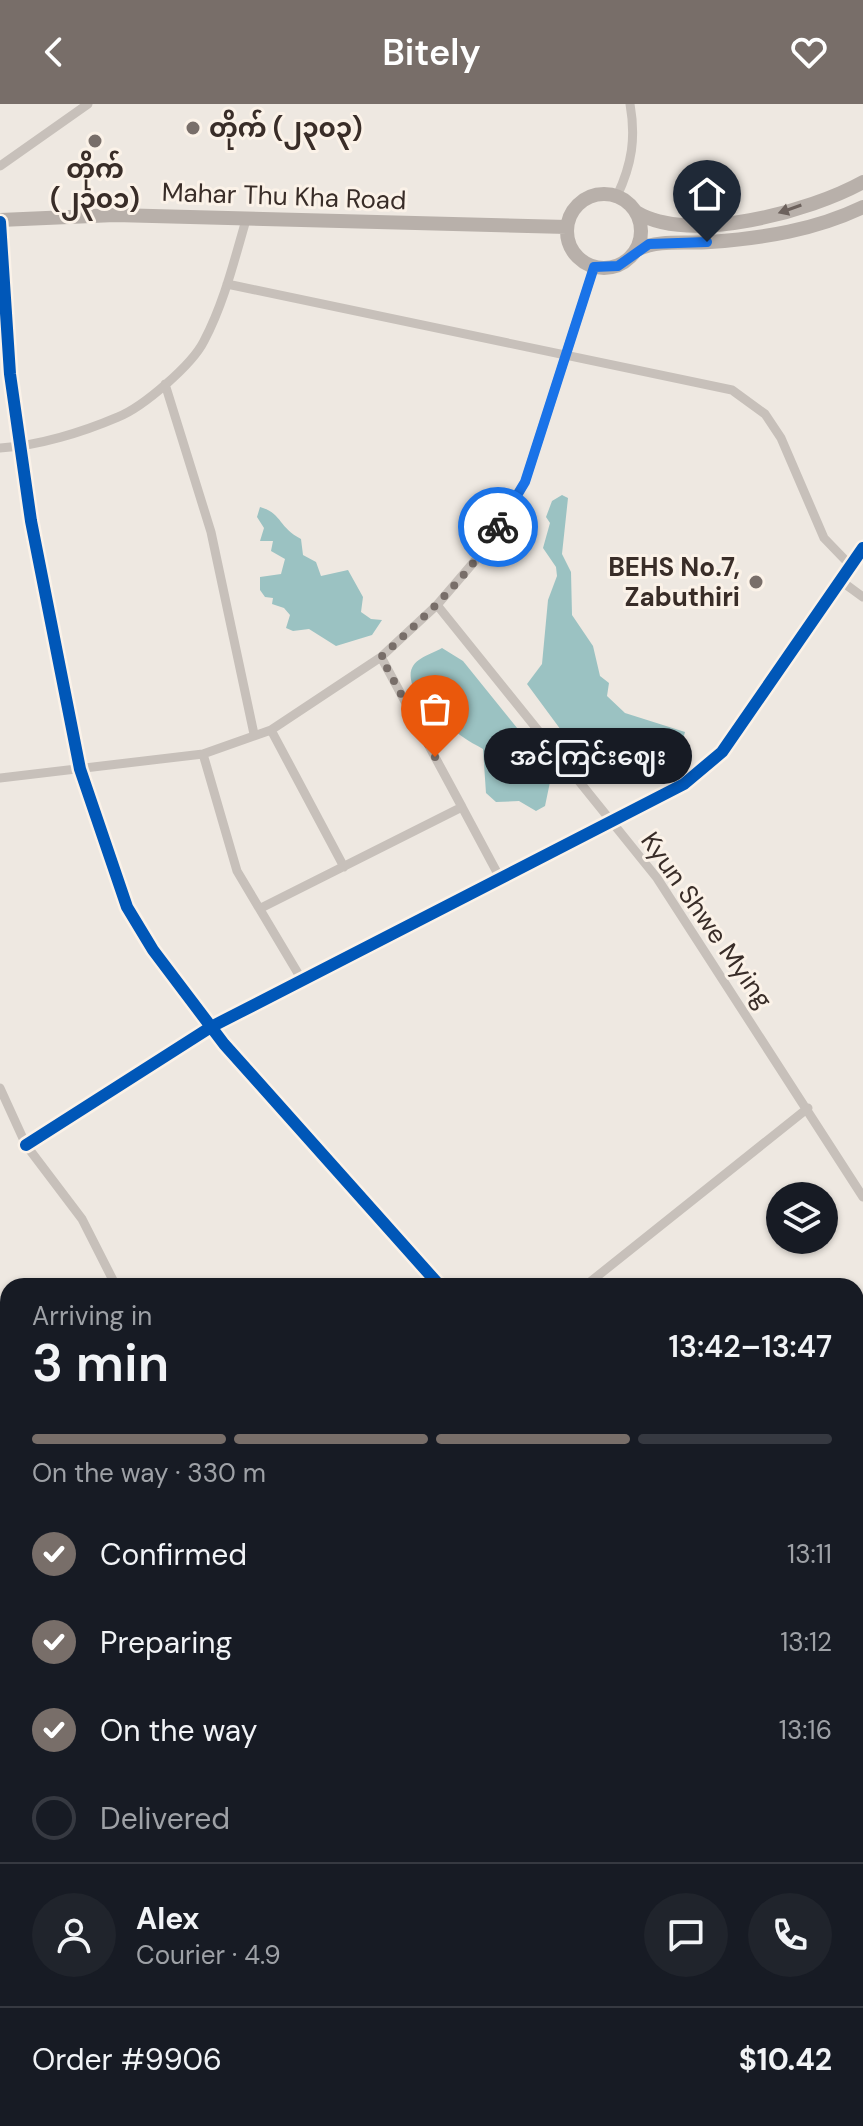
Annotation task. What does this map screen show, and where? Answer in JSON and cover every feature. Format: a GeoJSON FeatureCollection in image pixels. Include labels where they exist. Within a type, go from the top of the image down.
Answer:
{"type":"FeatureCollection","features":[{"type":"Feature","properties":{"kind":"main road"},"geometry":{"type":"LineString","coordinates":[[858,184],[765,217],[736,223],[675,225],[636,212],[617,196],[604,193],[579,203],[567,227],[567,237],[576,256],[594,267],[618,266],[636,250],[669,241],[722,241],[829,223],[863,207]]}},
{"type":"Feature","properties":{"kind":"main road"},"geometry":{"type":"LineString","coordinates":[[636,212],[642,235],[636,250]]}},
{"type":"Feature","properties":{"kind":"main road","name":"Mahar Thu Kha Road"},"geometry":{"type":"LineString","coordinates":[[0,221],[115,215],[567,227]]}},
{"type":"Feature","properties":{"kind":"street"},"geometry":{"type":"LineString","coordinates":[[0,166],[88,104]]}},
{"type":"Feature","properties":{"kind":"street"},"geometry":{"type":"LineString","coordinates":[[617,196],[633,153],[634,130],[630,104]]}},
{"type":"Feature","properties":{"kind":"street"},"geometry":{"type":"LineString","coordinates":[[858,184],[863,207]]}},
{"type":"Feature","properties":{"kind":"street"},"geometry":{"type":"LineString","coordinates":[[0,448],[18,447],[120,417],[165,384],[203,344],[227,284],[246,220]]}},
{"type":"Feature","properties":{"kind":"street"},"geometry":{"type":"LineString","coordinates":[[0,221],[18,447],[80,769],[127,907],[153,950],[211,1027],[433,1278]]}},
{"type":"Feature","properties":{"kind":"street"},"geometry":{"type":"LineString","coordinates":[[0,778],[203,754],[271,730],[381,657],[437,605],[485,549],[525,482],[594,267]]}},
{"type":"Feature","properties":{"kind":"street"},"geometry":{"type":"LineString","coordinates":[[227,284],[710,384],[744,396],[765,414],[781,438],[824,538],[851,566]]}},
{"type":"Feature","properties":{"kind":"street"},"geometry":{"type":"LineString","coordinates":[[165,384],[211,532],[254,734]]}},
{"type":"Feature","properties":{"kind":"street"},"geometry":{"type":"LineString","coordinates":[[26,1145],[211,1027],[684,784],[722,752],[863,548]]}},
{"type":"Feature","properties":{"kind":"street"},"geometry":{"type":"LineString","coordinates":[[841,581],[863,597]]}},
{"type":"Feature","properties":{"kind":"street","name":"Kyun Shwe Mying"},"geometry":{"type":"LineString","coordinates":[[437,605],[657,878],[863,1197]]}},
{"type":"Feature","properties":{"kind":"street"},"geometry":{"type":"LineString","coordinates":[[381,657],[500,878]]}},
{"type":"Feature","properties":{"kind":"street"},"geometry":{"type":"LineString","coordinates":[[271,730],[344,867]]}},
{"type":"Feature","properties":{"kind":"street"},"geometry":{"type":"LineString","coordinates":[[203,754],[237,871],[302,980]]}},
{"type":"Feature","properties":{"kind":"street"},"geometry":{"type":"LineString","coordinates":[[261,908],[462,807]]}},
{"type":"Feature","properties":{"kind":"street"},"geometry":{"type":"LineString","coordinates":[[0,1088],[26,1145],[82,1219],[112,1278]]}},
{"type":"Feature","properties":{"kind":"street"},"geometry":{"type":"LineString","coordinates":[[599,1278],[808,1108]]}},
{"type":"Feature","properties":{"kind":"water"},"geometry":{"type":"Polygon","coordinates":[[[562,495],[568,498],[562,554],[571,572],[572,615],[593,646],[600,676],[609,683],[607,696],[625,713],[685,732],[682,743],[685,751],[664,772],[644,783],[614,777],[572,745],[527,684],[542,664],[548,600],[557,576],[556,567],[543,548],[550,523],[546,517],[552,501],[562,495]]]}},
{"type":"Feature","properties":{"kind":"water"},"geometry":{"type":"Polygon","coordinates":[[[260,507],[272,513],[301,539],[303,555],[316,562],[321,576],[348,570],[363,597],[361,612],[371,619],[382,620],[372,635],[336,646],[309,629],[293,631],[286,628],[290,615],[284,608],[272,604],[273,598],[265,597],[260,590],[260,577],[281,574],[285,559],[271,551],[273,541],[260,541],[264,528],[257,517],[260,507]]]}},
{"type":"Feature","properties":{"kind":"water"},"geometry":{"type":"Polygon","coordinates":[[[442,648],[463,661],[546,764],[550,782],[545,806],[536,811],[519,801],[496,802],[486,793],[483,749],[460,735],[436,700],[412,684],[414,664],[442,648]]]}},
{"type":"Feature","properties":{"kind":"cycle path"},"geometry":{"type":"LineString","coordinates":[[0,222],[10,374],[31,521],[80,769],[127,907],[153,950],[224,1044],[433,1278]]}},
{"type":"Feature","properties":{"kind":"cycle path"},"geometry":{"type":"LineString","coordinates":[[26,1145],[211,1027],[684,784],[722,752],[863,548]]}},
{"type":"Feature","properties":{"kind":"way so far"},"geometry":{"type":"LineString","coordinates":[[435,757],[381,657],[437,605],[485,549],[498,527]]}},
{"type":"Feature","properties":{"kind":"place","name":"တိုက် (၂၃၀၃)"},"geometry":{"type":"Point","coordinates":[193,128]}},
{"type":"Feature","properties":{"kind":"place","name":"တိုက် (၂၃၀၁)"},"geometry":{"type":"Point","coordinates":[95,141]}},
{"type":"Feature","properties":{"kind":"place","name":"BEHS No.7, Zabuthiri"},"geometry":{"type":"Point","coordinates":[756,582]}},
{"type":"Feature","properties":{"kind":"place","name":"အင်ကြင်းဈေး"},"geometry":{"type":"Point","coordinates":[435,757]}},
{"type":"Feature","properties":{"kind":"route"},"geometry":{"type":"LineString","coordinates":[[498,527],[525,482],[594,267],[618,266],[636,250],[649,244],[707,242]]}}]}
